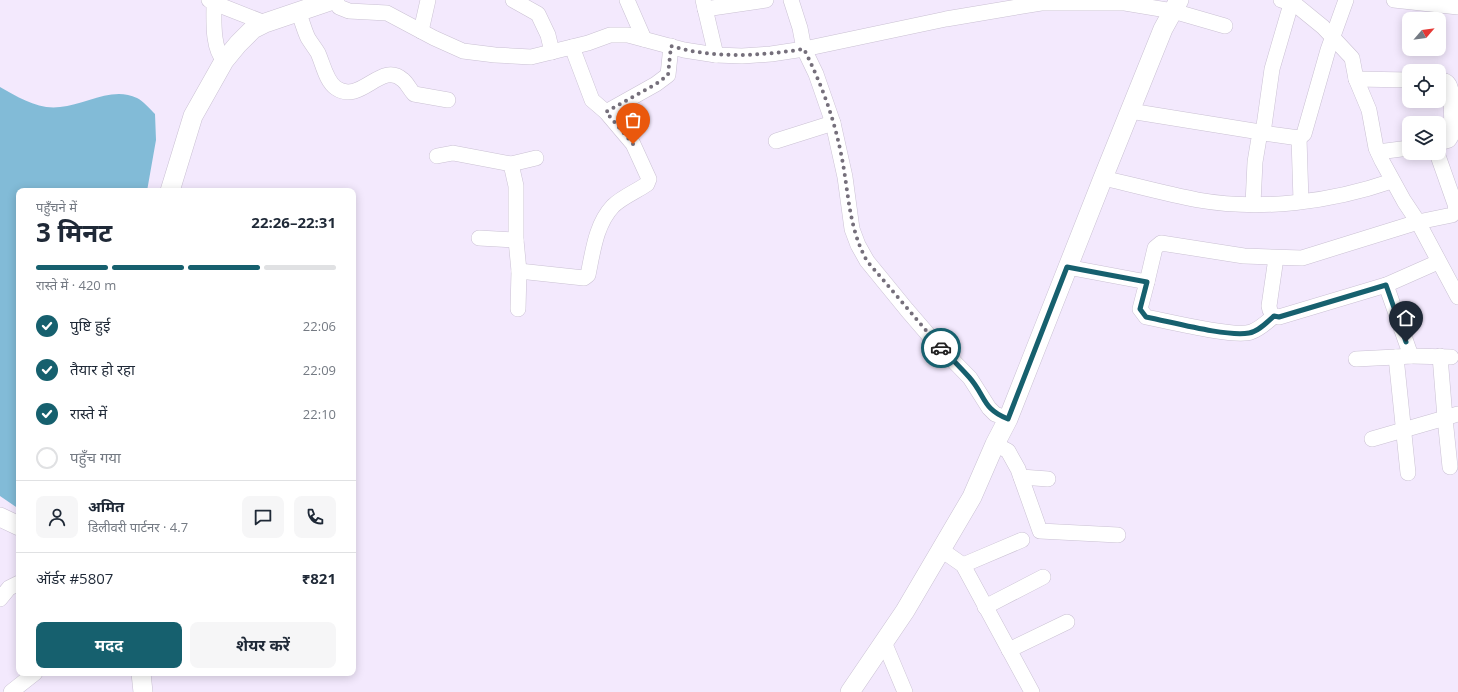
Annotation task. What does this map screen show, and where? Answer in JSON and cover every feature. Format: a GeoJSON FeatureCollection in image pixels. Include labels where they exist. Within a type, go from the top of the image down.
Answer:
{"type":"FeatureCollection","features":[{"type":"Feature","properties":{"kind":"main road"},"geometry":{"type":"LineString","coordinates":[[171,188],[193,116],[224,61],[259,26],[335,0]]}},
{"type":"Feature","properties":{"kind":"main road"},"geometry":{"type":"LineString","coordinates":[[850,692],[905,611],[940,549],[972,497],[995,444],[1008,419],[1067,267],[1164,29],[1180,3]]}},
{"type":"Feature","properties":{"kind":"main road"},"geometry":{"type":"LineString","coordinates":[[0,517],[16,525]]}},
{"type":"Feature","properties":{"kind":"street"},"geometry":{"type":"LineString","coordinates":[[335,0],[339,7],[349,10],[387,13],[464,51],[495,55],[531,56],[572,47],[610,35],[628,35],[716,55],[742,56],[804,49],[946,19],[1041,3],[1180,3],[1225,26]]}},
{"type":"Feature","properties":{"kind":"street"},"geometry":{"type":"LineString","coordinates":[[421,31],[428,0]]}},
{"type":"Feature","properties":{"kind":"street"},"geometry":{"type":"LineString","coordinates":[[513,0],[538,14],[548,35],[552,52]]}},
{"type":"Feature","properties":{"kind":"street"},"geometry":{"type":"LineString","coordinates":[[627,0],[644,39]]}},
{"type":"Feature","properties":{"kind":"street"},"geometry":{"type":"LineString","coordinates":[[716,55],[704,4],[766,0]]}},
{"type":"Feature","properties":{"kind":"street"},"geometry":{"type":"LineString","coordinates":[[791,0],[800,28],[804,49],[816,74],[833,123],[846,177],[852,229],[858,245],[867,261],[932,339],[970,378],[989,408],[995,414],[1008,419]]}},
{"type":"Feature","properties":{"kind":"street"},"geometry":{"type":"LineString","coordinates":[[1130,111],[1299,138],[1304,134],[1328,50],[1334,40],[1346,0]]}},
{"type":"Feature","properties":{"kind":"street"},"geometry":{"type":"LineString","coordinates":[[1394,0],[1458,7]]}},
{"type":"Feature","properties":{"kind":"street"},"geometry":{"type":"LineString","coordinates":[[211,2],[259,26]]}},
{"type":"Feature","properties":{"kind":"street"},"geometry":{"type":"LineString","coordinates":[[211,2],[219,56],[224,61]]}},
{"type":"Feature","properties":{"kind":"street"},"geometry":{"type":"LineString","coordinates":[[1253,204],[1255,162],[1286,2],[1296,5],[1324,27],[1334,40],[1352,58],[1356,79],[1369,110],[1371,128],[1378,152],[1392,181],[1418,222],[1458,297]]}},
{"type":"Feature","properties":{"kind":"street"},"geometry":{"type":"LineString","coordinates":[[298,12],[308,38],[318,53],[328,77],[335,87],[344,92],[353,92],[365,87],[378,77],[386,75],[403,80],[414,94],[448,100]]}},
{"type":"Feature","properties":{"kind":"street"},"geometry":{"type":"LineString","coordinates":[[606,112],[656,84],[668,75],[671,46]]}},
{"type":"Feature","properties":{"kind":"street"},"geometry":{"type":"LineString","coordinates":[[519,271],[584,278],[588,275],[598,228],[606,215],[614,205],[647,184],[649,179],[633,144],[606,112],[592,100],[572,47]]}},
{"type":"Feature","properties":{"kind":"street"},"geometry":{"type":"LineString","coordinates":[[1356,79],[1402,80]]}},
{"type":"Feature","properties":{"kind":"street"},"geometry":{"type":"LineString","coordinates":[[1446,82],[1450,85],[1452,91],[1452,135],[1449,140],[1446,141]]}},
{"type":"Feature","properties":{"kind":"street"},"geometry":{"type":"LineString","coordinates":[[776,141],[833,123]]}},
{"type":"Feature","properties":{"kind":"street"},"geometry":{"type":"LineString","coordinates":[[1299,138],[1300,182],[1302,194],[1301,201]]}},
{"type":"Feature","properties":{"kind":"street"},"geometry":{"type":"LineString","coordinates":[[1378,152],[1402,149]]}},
{"type":"Feature","properties":{"kind":"street"},"geometry":{"type":"LineString","coordinates":[[437,156],[453,153],[511,164],[536,158]]}},
{"type":"Feature","properties":{"kind":"street"},"geometry":{"type":"LineString","coordinates":[[1274,316],[1257,330],[1250,333],[1233,333],[1146,317],[1140,309],[1155,248],[1161,243],[1244,256],[1276,258],[1309,256],[1418,222],[1452,215],[1456,210],[1456,203],[1440,160]]}},
{"type":"Feature","properties":{"kind":"street"},"geometry":{"type":"LineString","coordinates":[[511,164],[516,186],[516,240],[519,271],[518,309]]}},
{"type":"Feature","properties":{"kind":"street"},"geometry":{"type":"LineString","coordinates":[[1103,178],[1198,200],[1253,204],[1301,201],[1336,196],[1365,190],[1392,181]]}},
{"type":"Feature","properties":{"kind":"street"},"geometry":{"type":"LineString","coordinates":[[479,238],[516,240]]}},
{"type":"Feature","properties":{"kind":"street"},"geometry":{"type":"LineString","coordinates":[[1276,258],[1270,312],[1274,316],[1279,317],[1386,285],[1438,262]]}},
{"type":"Feature","properties":{"kind":"street"},"geometry":{"type":"LineString","coordinates":[[1067,267],[1147,282]]}},
{"type":"Feature","properties":{"kind":"street"},"geometry":{"type":"LineString","coordinates":[[1386,285],[1403,356],[1404,430],[1408,473]]}},
{"type":"Feature","properties":{"kind":"street"},"geometry":{"type":"LineString","coordinates":[[1356,358],[1403,356],[1446,357],[1452,416],[1450,467]]}},
{"type":"Feature","properties":{"kind":"street"},"geometry":{"type":"LineString","coordinates":[[1372,439],[1452,416]]}},
{"type":"Feature","properties":{"kind":"street"},"geometry":{"type":"LineString","coordinates":[[995,444],[1008,451],[1021,477],[1040,531],[1118,535]]}},
{"type":"Feature","properties":{"kind":"street"},"geometry":{"type":"LineString","coordinates":[[1021,477],[1048,479]]}},
{"type":"Feature","properties":{"kind":"street"},"geometry":{"type":"LineString","coordinates":[[963,564],[1022,540]]}},
{"type":"Feature","properties":{"kind":"street"},"geometry":{"type":"LineString","coordinates":[[940,549],[963,564],[1032,692]]}},
{"type":"Feature","properties":{"kind":"street"},"geometry":{"type":"LineString","coordinates":[[985,607],[1043,577]]}},
{"type":"Feature","properties":{"kind":"street"},"geometry":{"type":"LineString","coordinates":[[1,595],[8,588],[16,584]]}},
{"type":"Feature","properties":{"kind":"street"},"geometry":{"type":"LineString","coordinates":[[1009,650],[1067,622]]}},
{"type":"Feature","properties":{"kind":"street"},"geometry":{"type":"LineString","coordinates":[[884,642],[905,692]]}},
{"type":"Feature","properties":{"kind":"street"},"geometry":{"type":"LineString","coordinates":[[11,692],[31,676]]}},
{"type":"Feature","properties":{"kind":"water"},"geometry":{"type":"Polygon","coordinates":[[[0,87],[28,102],[44,107],[69,106],[108,95],[128,95],[139,99],[155,114],[156,140],[148,188],[16,188],[16,507],[0,496],[0,87]]]}},
{"type":"Feature","properties":{"kind":"way so far"},"geometry":{"type":"LineString","coordinates":[[633,144],[606,112],[656,84],[668,75],[670,65],[669,52],[671,46],[684,50],[716,55],[742,56],[771,54],[804,49],[816,74],[833,123],[846,177],[852,229],[858,245],[867,261],[907,310],[941,348]]}},
{"type":"Feature","properties":{"kind":"route"},"geometry":{"type":"LineString","coordinates":[[941,348],[970,378],[989,408],[995,414],[1008,419],[1067,267],[1147,282],[1140,309],[1142,314],[1146,317],[1233,333],[1250,333],[1257,330],[1274,316],[1279,317],[1386,285],[1406,342]]}}]}
